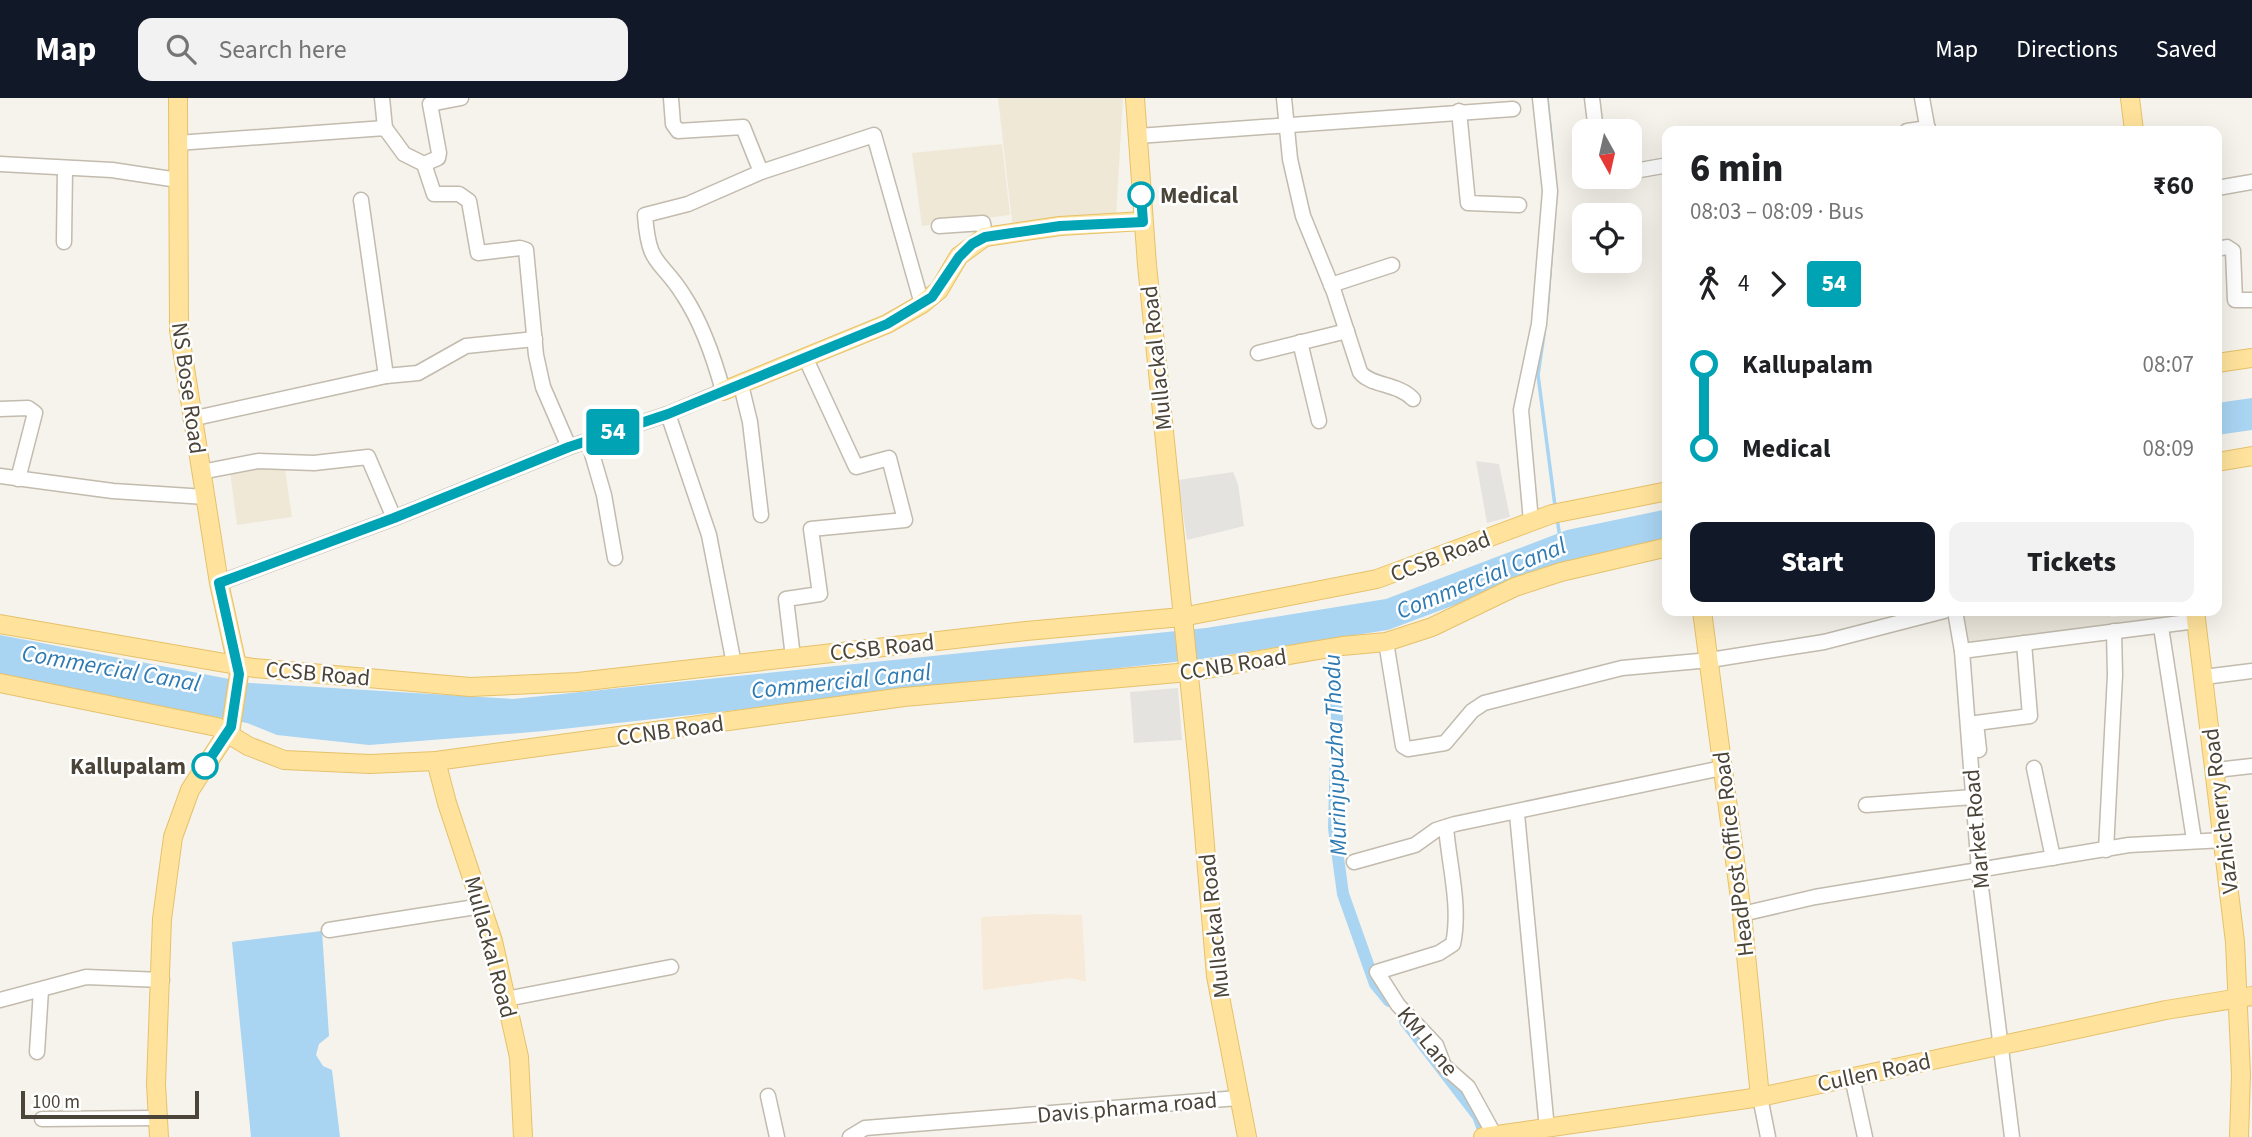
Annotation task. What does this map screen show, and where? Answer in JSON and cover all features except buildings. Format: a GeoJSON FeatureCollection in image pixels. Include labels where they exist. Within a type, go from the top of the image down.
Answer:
{"type":"FeatureCollection","features":[{"type":"Feature","properties":{"kind":"main road","name":"NS Bose Road"},"geometry":{"type":"LineString","coordinates":[[178,98],[179,330],[219,583],[238,670]]}},
{"type":"Feature","properties":{"kind":"main road","name":"Mullackal Road"},"geometry":{"type":"LineString","coordinates":[[1135,98],[1143,222],[1189,670],[1216,976],[1247,1137]]}},
{"type":"Feature","properties":{"kind":"main road"},"geometry":{"type":"LineString","coordinates":[[2130,98],[2133,126]]}},
{"type":"Feature","properties":{"kind":"main road"},"geometry":{"type":"LineString","coordinates":[[723,391],[887,324],[922,304],[939,290],[959,257],[972,244],[985,237],[1060,226],[1143,222]]}},
{"type":"Feature","properties":{"kind":"main road"},"geometry":{"type":"LineString","coordinates":[[2222,362],[2252,358]]}},
{"type":"Feature","properties":{"kind":"main road"},"geometry":{"type":"LineString","coordinates":[[2222,461],[2252,456]]}},
{"type":"Feature","properties":{"kind":"main road","name":"CCSB Road"},"geometry":{"type":"LineString","coordinates":[[0,624],[238,670],[470,687],[518,687],[793,657],[1183,620],[1377,579],[1557,513],[1662,492]]}},
{"type":"Feature","properties":{"kind":"main road","name":"CCNB Road"},"geometry":{"type":"LineString","coordinates":[[0,683],[229,729],[248,746],[284,760],[370,764],[436,761],[904,697],[1189,670],[1386,642],[1432,627],[1515,587],[1561,572],[1662,548]]}},
{"type":"Feature","properties":{"kind":"main road","name":"HeadPost Office Road"},"geometry":{"type":"LineString","coordinates":[[1703,616],[1742,914],[1760,1097]]}},
{"type":"Feature","properties":{"kind":"main road","name":"Vazhicherry Road"},"geometry":{"type":"LineString","coordinates":[[2195,616],[2245,997],[2239,1137]]}},
{"type":"Feature","properties":{"kind":"main road"},"geometry":{"type":"LineString","coordinates":[[159,1137],[156,1084],[162,980],[162,919],[173,837],[190,790],[229,729],[238,670]]}},
{"type":"Feature","properties":{"kind":"main road","name":"Mullackal Road"},"geometry":{"type":"LineString","coordinates":[[436,761],[447,803],[482,906],[506,999],[519,1057],[523,1137]]}},
{"type":"Feature","properties":{"kind":"main road","name":"Cullen Road"},"geometry":{"type":"LineString","coordinates":[[1489,1136],[1557,1131],[1760,1097],[2166,1010],[2245,997]]}},
{"type":"Feature","properties":{"kind":"street"},"geometry":{"type":"LineString","coordinates":[[382,98],[385,128],[404,154],[424,164],[433,194],[459,194],[469,201],[478,253],[520,247],[526,250],[543,387],[569,447]]}},
{"type":"Feature","properties":{"kind":"street"},"geometry":{"type":"LineString","coordinates":[[424,164],[438,158],[439,153],[429,101],[461,98]]}},
{"type":"Feature","properties":{"kind":"street"},"geometry":{"type":"LineString","coordinates":[[671,98],[673,124],[678,131],[743,127],[761,172]]}},
{"type":"Feature","properties":{"kind":"street"},"geometry":{"type":"LineString","coordinates":[[1284,98],[1290,159],[1303,216],[1331,285],[1363,377],[1404,390],[1413,399]]}},
{"type":"Feature","properties":{"kind":"street"},"geometry":{"type":"LineString","coordinates":[[1531,521],[1521,410],[1539,324],[1550,191],[1540,98]]}},
{"type":"Feature","properties":{"kind":"street"},"geometry":{"type":"LineString","coordinates":[[1592,98],[1595,119]]}},
{"type":"Feature","properties":{"kind":"street"},"geometry":{"type":"LineString","coordinates":[[1922,98],[1927,126]]}},
{"type":"Feature","properties":{"kind":"street"},"geometry":{"type":"LineString","coordinates":[[1138,136],[1513,109]]}},
{"type":"Feature","properties":{"kind":"street"},"geometry":{"type":"LineString","coordinates":[[1459,111],[1468,203],[1519,205]]}},
{"type":"Feature","properties":{"kind":"street"},"geometry":{"type":"LineString","coordinates":[[177,143],[385,128]]}},
{"type":"Feature","properties":{"kind":"street"},"geometry":{"type":"LineString","coordinates":[[219,583],[394,518],[569,447],[668,414],[723,391],[702,328],[683,293],[650,252],[645,215],[688,204],[761,172],[874,135],[922,304]]}},
{"type":"Feature","properties":{"kind":"street"},"geometry":{"type":"LineString","coordinates":[[0,164],[112,170],[178,180]]}},
{"type":"Feature","properties":{"kind":"street"},"geometry":{"type":"LineString","coordinates":[[1642,170],[1662,166]]}},
{"type":"Feature","properties":{"kind":"street"},"geometry":{"type":"LineString","coordinates":[[64,242],[65,168]]}},
{"type":"Feature","properties":{"kind":"street"},"geometry":{"type":"LineString","coordinates":[[2222,187],[2252,182]]}},
{"type":"Feature","properties":{"kind":"street"},"geometry":{"type":"LineString","coordinates":[[361,200],[386,376]]}},
{"type":"Feature","properties":{"kind":"street"},"geometry":{"type":"LineString","coordinates":[[939,226],[983,223],[985,237]]}},
{"type":"Feature","properties":{"kind":"street"},"geometry":{"type":"LineString","coordinates":[[2222,249],[2231,248],[2233,251],[2235,300],[2252,300]]}},
{"type":"Feature","properties":{"kind":"street"},"geometry":{"type":"LineString","coordinates":[[1331,285],[1392,264]]}},
{"type":"Feature","properties":{"kind":"street"},"geometry":{"type":"LineString","coordinates":[[1258,353],[1347,331]]}},
{"type":"Feature","properties":{"kind":"street"},"geometry":{"type":"LineString","coordinates":[[191,419],[386,376],[418,373],[466,346],[535,339]]}},
{"type":"Feature","properties":{"kind":"street"},"geometry":{"type":"LineString","coordinates":[[1300,342],[1319,421]]}},
{"type":"Feature","properties":{"kind":"street"},"geometry":{"type":"LineString","coordinates":[[793,657],[786,599],[820,594],[811,529],[905,520],[889,458],[856,467],[805,357]]}},
{"type":"Feature","properties":{"kind":"street"},"geometry":{"type":"LineString","coordinates":[[741,384],[750,422],[761,515]]}},
{"type":"Feature","properties":{"kind":"street"},"geometry":{"type":"LineString","coordinates":[[0,409],[28,408],[35,413],[18,479]]}},
{"type":"Feature","properties":{"kind":"street"},"geometry":{"type":"LineString","coordinates":[[668,414],[709,535],[734,664]]}},
{"type":"Feature","properties":{"kind":"street"},"geometry":{"type":"LineString","coordinates":[[588,440],[604,495],[615,558]]}},
{"type":"Feature","properties":{"kind":"street"},"geometry":{"type":"LineString","coordinates":[[201,472],[258,461],[314,463],[368,457],[394,518]]}},
{"type":"Feature","properties":{"kind":"street"},"geometry":{"type":"LineString","coordinates":[[0,476],[113,491],[206,498]]}},
{"type":"Feature","properties":{"kind":"street"},"geometry":{"type":"LineString","coordinates":[[1386,642],[1403,746],[1408,749],[1445,743],[1472,711],[1484,704],[1622,668],[1710,660],[1824,642],[1925,616]]}},
{"type":"Feature","properties":{"kind":"street","name":"Market Road"},"geometry":{"type":"LineString","coordinates":[[1956,616],[1962,651],[1979,871],[2011,1137]]}},
{"type":"Feature","properties":{"kind":"street"},"geometry":{"type":"LineString","coordinates":[[1962,651],[2114,631],[2161,628],[2195,616]]}},
{"type":"Feature","properties":{"kind":"street"},"geometry":{"type":"LineString","coordinates":[[2161,628],[2194,840]]}},
{"type":"Feature","properties":{"kind":"street"},"geometry":{"type":"LineString","coordinates":[[2106,850],[2115,675],[2114,631]]}},
{"type":"Feature","properties":{"kind":"street"},"geometry":{"type":"LineString","coordinates":[[1979,750],[1976,723],[2030,716],[2024,643]]}},
{"type":"Feature","properties":{"kind":"street"},"geometry":{"type":"LineString","coordinates":[[2204,677],[2252,671]]}},
{"type":"Feature","properties":{"kind":"street"},"geometry":{"type":"LineString","coordinates":[[2216,770],[2252,766]]}},
{"type":"Feature","properties":{"kind":"street"},"geometry":{"type":"LineString","coordinates":[[1354,862],[1415,845],[1446,827],[1517,814],[1722,768]]}},
{"type":"Feature","properties":{"kind":"street"},"geometry":{"type":"LineString","coordinates":[[2034,768],[2053,858]]}},
{"type":"Feature","properties":{"kind":"street"},"geometry":{"type":"LineString","coordinates":[[1866,805],[1973,797]]}},
{"type":"Feature","properties":{"kind":"street"},"geometry":{"type":"LineString","coordinates":[[1517,814],[1557,1131]]}},
{"type":"Feature","properties":{"kind":"street","name":"KM Lane"},"geometry":{"type":"LineString","coordinates":[[1446,827],[1457,926],[1453,943],[1439,953],[1377,972],[1398,1005],[1436,1045],[1444,1066],[1468,1087],[1489,1136]]}},
{"type":"Feature","properties":{"kind":"street"},"geometry":{"type":"LineString","coordinates":[[1742,914],[1815,897],[2053,858],[2194,840],[2224,840]]}},
{"type":"Feature","properties":{"kind":"street"},"geometry":{"type":"LineString","coordinates":[[329,930],[482,906]]}},
{"type":"Feature","properties":{"kind":"street"},"geometry":{"type":"LineString","coordinates":[[506,999],[671,967]]}},
{"type":"Feature","properties":{"kind":"street"},"geometry":{"type":"LineString","coordinates":[[0,1000],[86,977],[162,980]]}},
{"type":"Feature","properties":{"kind":"street"},"geometry":{"type":"LineString","coordinates":[[37,1052],[41,990]]}},
{"type":"Feature","properties":{"kind":"street"},"geometry":{"type":"LineString","coordinates":[[1852,1077],[1865,1137]]}},
{"type":"Feature","properties":{"kind":"street"},"geometry":{"type":"LineString","coordinates":[[768,1096],[776,1137]]}},
{"type":"Feature","properties":{"kind":"street","name":"Davis pharma road"},"geometry":{"type":"LineString","coordinates":[[850,1137],[865,1128],[1238,1097]]}},
{"type":"Feature","properties":{"kind":"street"},"geometry":{"type":"LineString","coordinates":[[1760,1097],[1768,1137]]}},
{"type":"Feature","properties":{"kind":"street"},"geometry":{"type":"LineString","coordinates":[[42,1119],[158,1118]]}},
{"type":"Feature","properties":{"kind":"shaded area"},"geometry":{"type":"Polygon","coordinates":[[[998,98],[1123,98],[1116,217],[1013,229],[998,98]]]}},
{"type":"Feature","properties":{"kind":"shaded area"},"geometry":{"type":"Polygon","coordinates":[[[1002,144],[1010,215],[922,226],[912,153],[1002,144]]]}},
{"type":"Feature","properties":{"kind":"shaded area"},"geometry":{"type":"Polygon","coordinates":[[[1476,461],[1499,464],[1510,517],[1487,523],[1476,461]]]}},
{"type":"Feature","properties":{"kind":"shaded area"},"geometry":{"type":"Polygon","coordinates":[[[284,463],[292,517],[237,525],[230,471],[284,463]]]}},
{"type":"Feature","properties":{"kind":"shaded area"},"geometry":{"type":"Polygon","coordinates":[[[1233,472],[1238,484],[1244,526],[1187,540],[1178,480],[1233,472]]]}},
{"type":"Feature","properties":{"kind":"shaded area"},"geometry":{"type":"Polygon","coordinates":[[[1956,616],[2181,616],[2187,623],[1962,651],[1956,616]]]}},
{"type":"Feature","properties":{"kind":"shaded area"},"geometry":{"type":"Polygon","coordinates":[[[1178,688],[1182,740],[1134,743],[1130,692],[1178,688]]]}},
{"type":"Feature","properties":{"kind":"shaded area"},"geometry":{"type":"Polygon","coordinates":[[[1082,915],[1086,982],[1071,978],[983,990],[981,917],[1082,915]]]}},
{"type":"Feature","properties":{"kind":"water"},"geometry":{"type":"Polygon","coordinates":[[[2252,398],[2252,430],[2222,434],[2222,402],[2252,398]]]}},
{"type":"Feature","properties":{"kind":"water","name":"Commercial Canal"},"geometry":{"type":"Polygon","coordinates":[[[1662,510],[1662,540],[1556,567],[1388,630],[1201,659],[544,731],[369,745],[277,735],[247,723],[0,675],[0,635],[250,683],[513,699],[1206,628],[1386,599],[1567,530],[1662,510]]]}},
{"type":"Feature","properties":{"kind":"water"},"geometry":{"type":"Polygon","coordinates":[[[322,931],[329,1036],[319,1044],[316,1055],[323,1066],[332,1070],[340,1137],[251,1137],[232,942],[322,931]]]}},
{"type":"Feature","properties":{"kind":"waterway"},"geometry":{"type":"LineString","coordinates":[[1547,98],[1552,145]]}},
{"type":"Feature","properties":{"kind":"waterway"},"geometry":{"type":"LineString","coordinates":[[1547,312],[1553,233]]}},
{"type":"Feature","properties":{"kind":"waterway"},"geometry":{"type":"LineString","coordinates":[[1544,334],[1538,375],[1555,506]]}},
{"type":"Feature","properties":{"kind":"waterway","name":"Commercial Canal"},"geometry":{"type":"LineString","coordinates":[[1557,518],[1560,538]]}},
{"type":"Feature","properties":{"kind":"waterway","name":"Murinjupuzha Thodu"},"geometry":{"type":"LineString","coordinates":[[1332,643],[1337,714],[1334,828],[1343,894],[1375,984],[1389,1001]]}},
{"type":"Feature","properties":{"kind":"waterway","name":"Murinjupuzha Thodu"},"geometry":{"type":"LineString","coordinates":[[1405,1021],[1478,1116],[1486,1137]]}},
{"type":"Feature","properties":{"kind":"bus line","name":"54"},"geometry":{"type":"LineString","coordinates":[[205,766],[231,727],[239,674],[219,583],[394,518],[569,447],[668,414],[887,324],[932,297],[959,257],[972,244],[985,237],[1060,226],[1143,222],[1141,195]]}},
{"type":"Feature","properties":{"kind":"place","name":"Medical"},"geometry":{"type":"Point","coordinates":[1141,195]}},
{"type":"Feature","properties":{"kind":"place","name":"Kallupalam"},"geometry":{"type":"Point","coordinates":[205,766]}}]}
